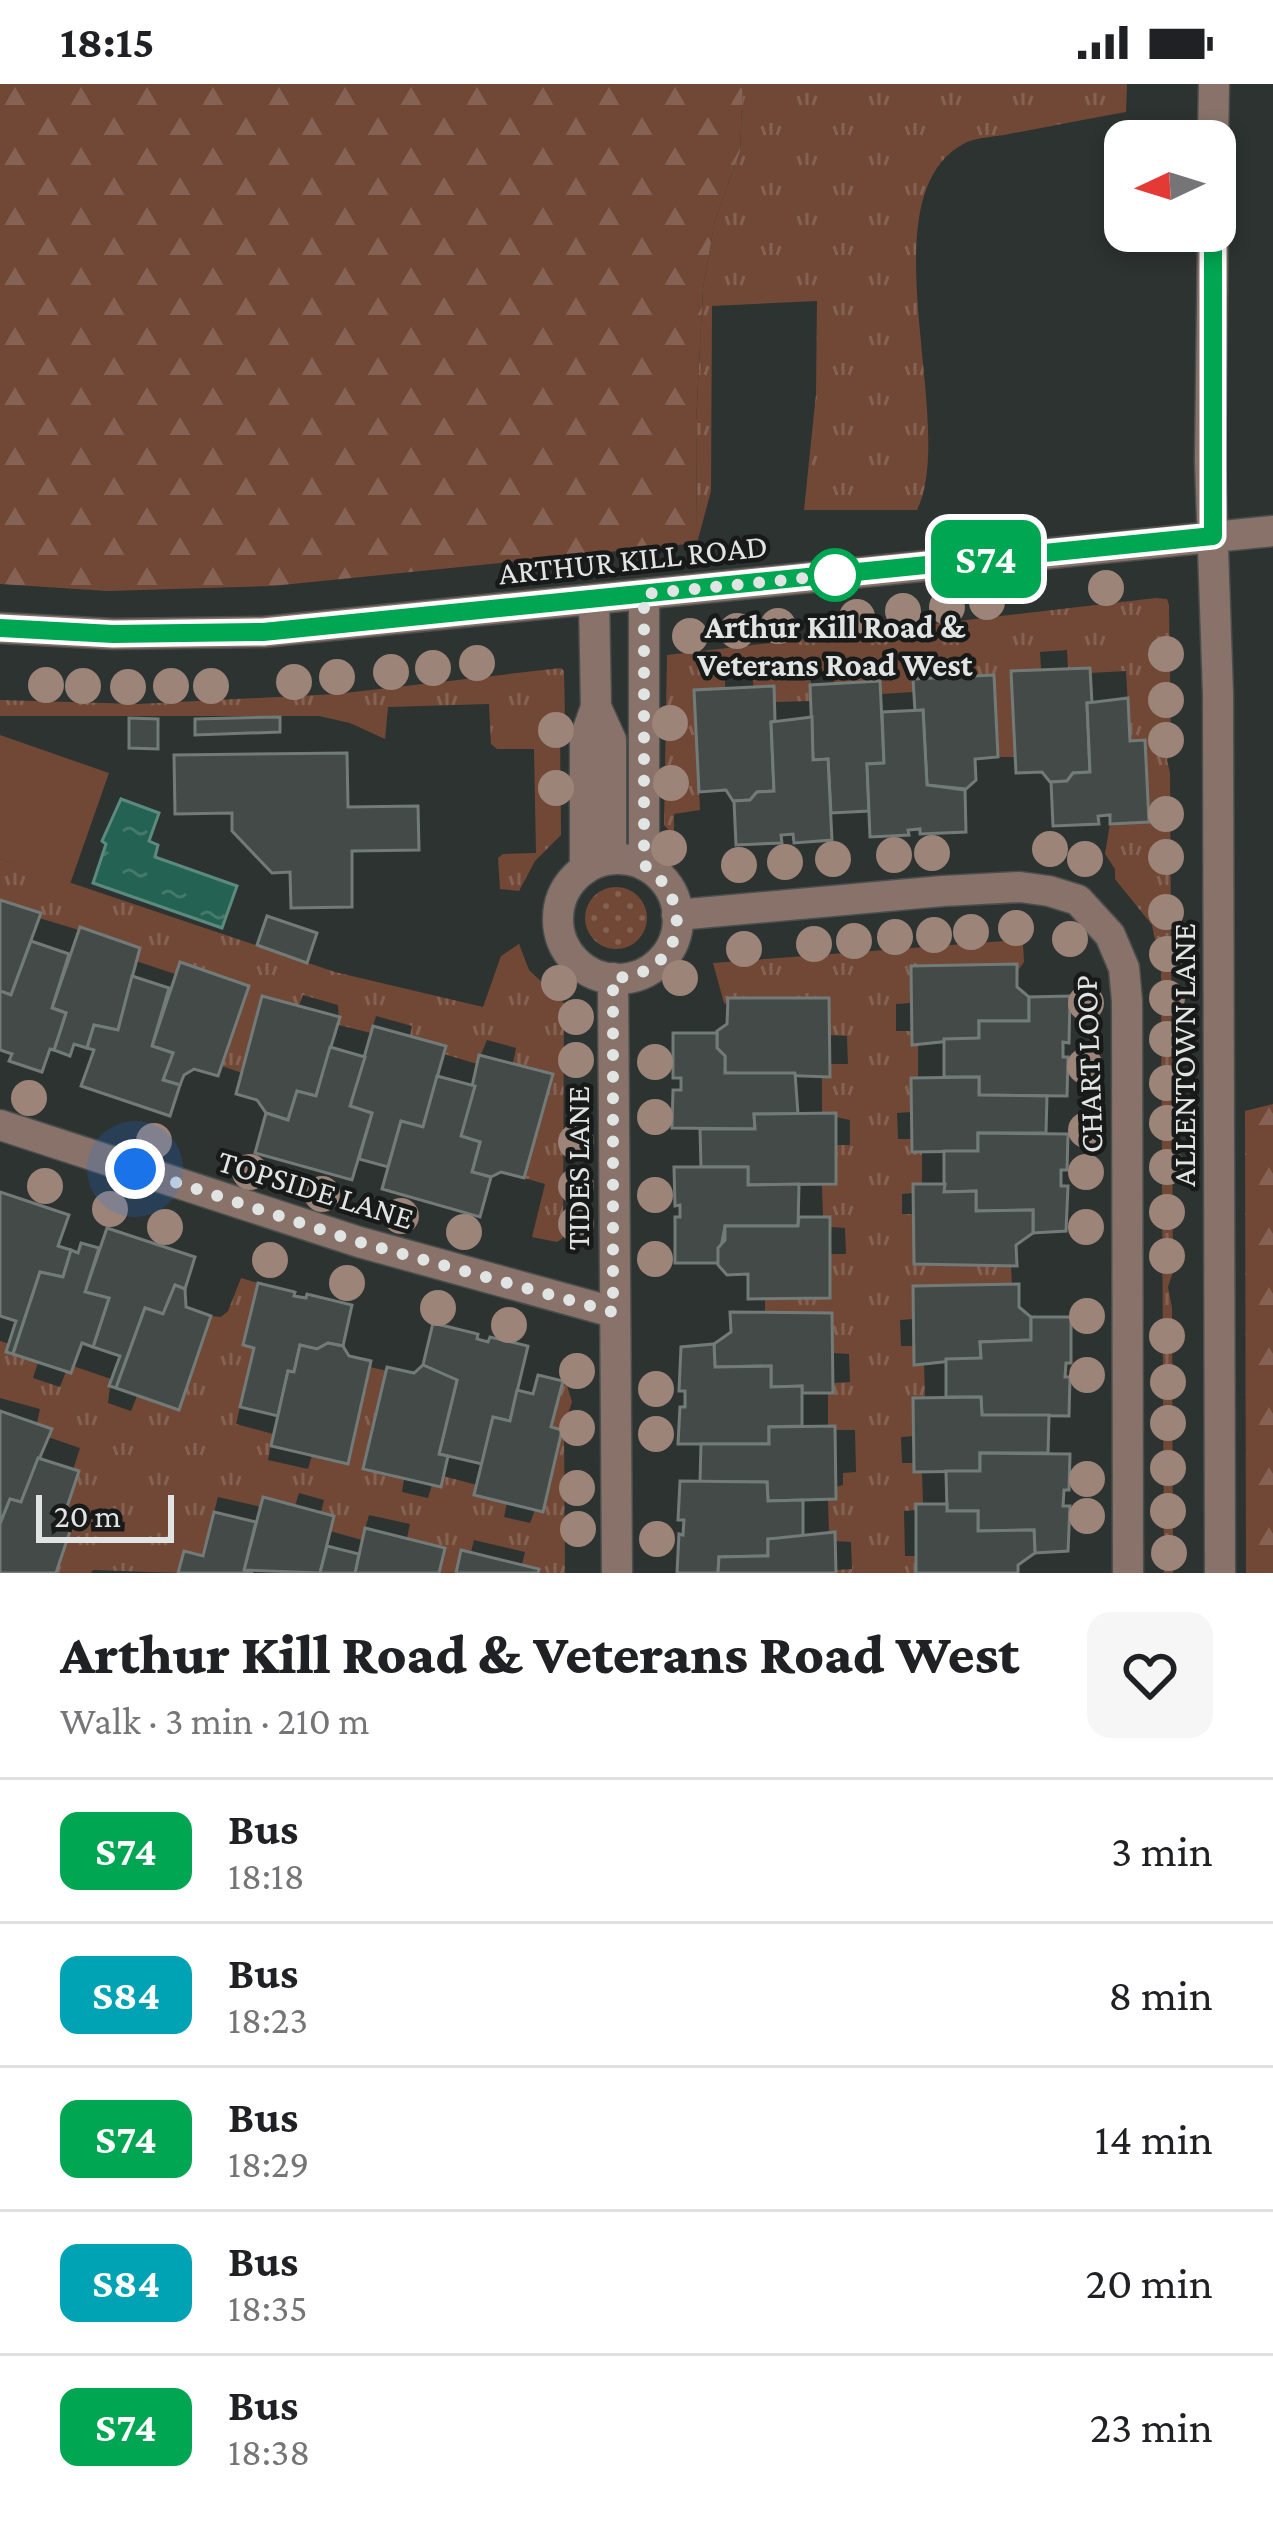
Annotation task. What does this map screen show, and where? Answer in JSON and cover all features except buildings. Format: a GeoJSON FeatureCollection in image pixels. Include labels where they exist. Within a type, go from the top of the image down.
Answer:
{"type":"FeatureCollection","features":[{"type":"Feature","properties":{"kind":"street"},"geometry":{"type":"LineString","coordinates":[[1214,84],[1214,120]]}},
{"type":"Feature","properties":{"kind":"street","name":"ALLENTOWN LANE"},"geometry":{"type":"LineString","coordinates":[[1213,252],[1220,1573]]}},
{"type":"Feature","properties":{"kind":"street","name":"ARTHUR KILL ROAD"},"geometry":{"type":"LineString","coordinates":[[0,628],[113,634],[263,632],[1273,531]]}},
{"type":"Feature","properties":{"kind":"street"},"geometry":{"type":"LineString","coordinates":[[644,594],[644,865]]}},
{"type":"Feature","properties":{"kind":"street"},"geometry":{"type":"LineString","coordinates":[[594,599],[596,707],[585,738],[598,864]]}},
{"type":"Feature","properties":{"kind":"street"},"geometry":{"type":"LineString","coordinates":[[598,864],[644,865],[670,890],[677,915],[672,944],[662,959],[630,978],[594,974],[565,948],[558,910],[564,892],[598,864]]}},
{"type":"Feature","properties":{"kind":"street","name":"CHART LOOP"},"geometry":{"type":"LineString","coordinates":[[677,915],[1020,887],[1078,900],[1110,935],[1124,968],[1127,1001],[1128,1573]]}},
{"type":"Feature","properties":{"kind":"street","name":"TIDES LANE"},"geometry":{"type":"LineString","coordinates":[[613,978],[617,1573]]}},
{"type":"Feature","properties":{"kind":"street","name":"TOPSIDE LANE"},"geometry":{"type":"LineString","coordinates":[[0,1125],[359,1242],[613,1312]]}},
{"type":"Feature","properties":{"kind":"green space"},"geometry":{"type":"Polygon","coordinates":[[[0,84],[743,84],[740,152],[715,220],[703,288],[696,422],[697,543],[272,586],[108,591],[0,584],[0,84]]]}},
{"type":"Feature","properties":{"kind":"green space"},"geometry":{"type":"Polygon","coordinates":[[[743,84],[1127,84],[1126,112],[970,141],[935,170],[920,211],[916,260],[928,424],[927,472],[917,510],[804,510],[816,394],[817,301],[712,306],[711,491],[697,543],[696,422],[703,288],[715,220],[740,152],[743,84]]]}},
{"type":"Feature","properties":{"kind":"green space"},"geometry":{"type":"Polygon","coordinates":[[[1167,599],[1169,605],[1173,1272],[1168,1287],[1172,1308],[1173,1573],[1164,1573],[1161,970],[1152,925],[1115,879],[1115,869],[1105,854],[1110,824],[1149,821],[1145,741],[1130,741],[1126,671],[1090,673],[1089,668],[1068,668],[1067,650],[1040,652],[1041,670],[1011,671],[1015,757],[998,757],[994,675],[943,678],[941,661],[913,663],[913,692],[881,694],[880,681],[834,683],[833,673],[811,674],[811,701],[774,702],[773,686],[754,687],[752,677],[725,678],[725,688],[694,691],[700,810],[674,814],[674,836],[664,825],[667,655],[1167,599]]]}},
{"type":"Feature","properties":{"kind":"green space"},"geometry":{"type":"Polygon","coordinates":[[[561,668],[565,720],[560,729],[561,835],[535,861],[519,891],[500,889],[498,858],[536,853],[534,749],[497,749],[491,744],[489,704],[388,707],[385,739],[319,716],[0,716],[0,700],[138,704],[336,694],[561,668]]]}},
{"type":"Feature","properties":{"kind":"green space"},"geometry":{"type":"Polygon","coordinates":[[[0,735],[109,773],[70,884],[0,859],[0,735]]]}},
{"type":"Feature","properties":{"kind":"green space"},"geometry":{"type":"Polygon","coordinates":[[[0,859],[335,972],[483,1007],[501,956],[519,944],[529,970],[564,1003],[563,1238],[557,1242],[532,1237],[545,1184],[524,1178],[552,1075],[513,1063],[516,1048],[487,1040],[477,1064],[444,1054],[445,1046],[410,1036],[412,1026],[376,1016],[371,1033],[339,1025],[338,1005],[303,995],[299,1006],[242,1073],[222,1066],[248,985],[180,962],[175,974],[136,961],[139,948],[39,918],[40,913],[0,900],[0,859]]]}},
{"type":"Feature","properties":{"kind":"green space"},"geometry":{"type":"Polygon","coordinates":[[[616,887],[638,896],[647,918],[638,940],[616,949],[594,940],[585,918],[594,896],[616,887]]]}},
{"type":"Feature","properties":{"kind":"green space"},"geometry":{"type":"Polygon","coordinates":[[[1019,940],[1024,962],[1017,972],[912,966],[911,1003],[896,1004],[896,1031],[912,1031],[912,1044],[918,1044],[911,1112],[897,1113],[898,1139],[911,1139],[912,1151],[922,1151],[922,1184],[913,1185],[913,1193],[902,1194],[902,1214],[914,1214],[914,1264],[1011,1266],[1012,1284],[913,1286],[913,1319],[900,1320],[901,1346],[914,1346],[914,1364],[924,1364],[925,1398],[913,1399],[914,1436],[901,1437],[902,1463],[914,1463],[922,1472],[923,1504],[904,1511],[905,1556],[916,1556],[916,1573],[836,1573],[852,1569],[851,1542],[835,1541],[835,1533],[829,1533],[828,1499],[836,1499],[843,1473],[856,1472],[855,1430],[828,1426],[828,1393],[833,1392],[833,1383],[850,1382],[849,1354],[833,1353],[832,1313],[765,1312],[765,1299],[830,1298],[830,1254],[846,1254],[845,1228],[831,1227],[830,1217],[823,1217],[822,1184],[836,1183],[836,1145],[850,1145],[850,1120],[822,1114],[822,1077],[829,1076],[829,1064],[848,1064],[847,1036],[830,1035],[829,998],[729,998],[728,1005],[724,1003],[713,963],[1019,940]]]}},
{"type":"Feature","properties":{"kind":"green space"},"geometry":{"type":"Polygon","coordinates":[[[1273,1104],[1273,1573],[1246,1573],[1245,1111],[1273,1104]]]}},
{"type":"Feature","properties":{"kind":"green space"},"geometry":{"type":"Polygon","coordinates":[[[241,1278],[258,1283],[243,1344],[254,1348],[236,1424],[273,1434],[268,1460],[308,1469],[312,1456],[348,1463],[370,1367],[387,1371],[364,1469],[404,1479],[402,1492],[428,1498],[432,1485],[441,1487],[443,1476],[477,1485],[475,1495],[507,1503],[504,1517],[530,1523],[535,1510],[543,1511],[562,1431],[551,1427],[566,1382],[572,1402],[564,1425],[565,1573],[538,1573],[522,1565],[525,1552],[474,1540],[471,1552],[461,1550],[456,1573],[439,1573],[445,1548],[407,1538],[410,1524],[369,1515],[362,1540],[330,1531],[334,1516],[321,1512],[324,1500],[299,1493],[295,1506],[264,1497],[261,1507],[218,1497],[203,1556],[184,1552],[178,1573],[56,1573],[75,1517],[65,1513],[79,1472],[73,1470],[80,1448],[48,1437],[51,1429],[37,1423],[40,1409],[0,1398],[0,1341],[9,1344],[7,1352],[38,1362],[33,1378],[60,1387],[73,1366],[111,1379],[108,1403],[131,1411],[137,1396],[179,1410],[211,1316],[221,1317],[228,1311],[241,1278]]]}},
{"type":"Feature","properties":{"kind":"water"},"geometry":{"type":"Polygon","coordinates":[[[121,799],[159,813],[149,841],[158,845],[155,857],[237,886],[222,928],[93,883],[106,844],[102,841],[121,799]]]}},
{"type":"Feature","properties":{"kind":"bus line","name":"S74"},"geometry":{"type":"LineString","coordinates":[[0,628],[113,634],[263,632],[1213,536],[1213,252]]}},
{"type":"Feature","properties":{"kind":"place","name":"Arthur Kill Road & Veterans Road West"},"geometry":{"type":"Point","coordinates":[835,575]}},
{"type":"Feature","properties":{"kind":"route"},"geometry":{"type":"LineString","coordinates":[[135,1169],[359,1242],[613,1312],[613,978],[630,978],[662,959],[677,926],[670,890],[644,865],[644,594],[835,575]]}}]}
